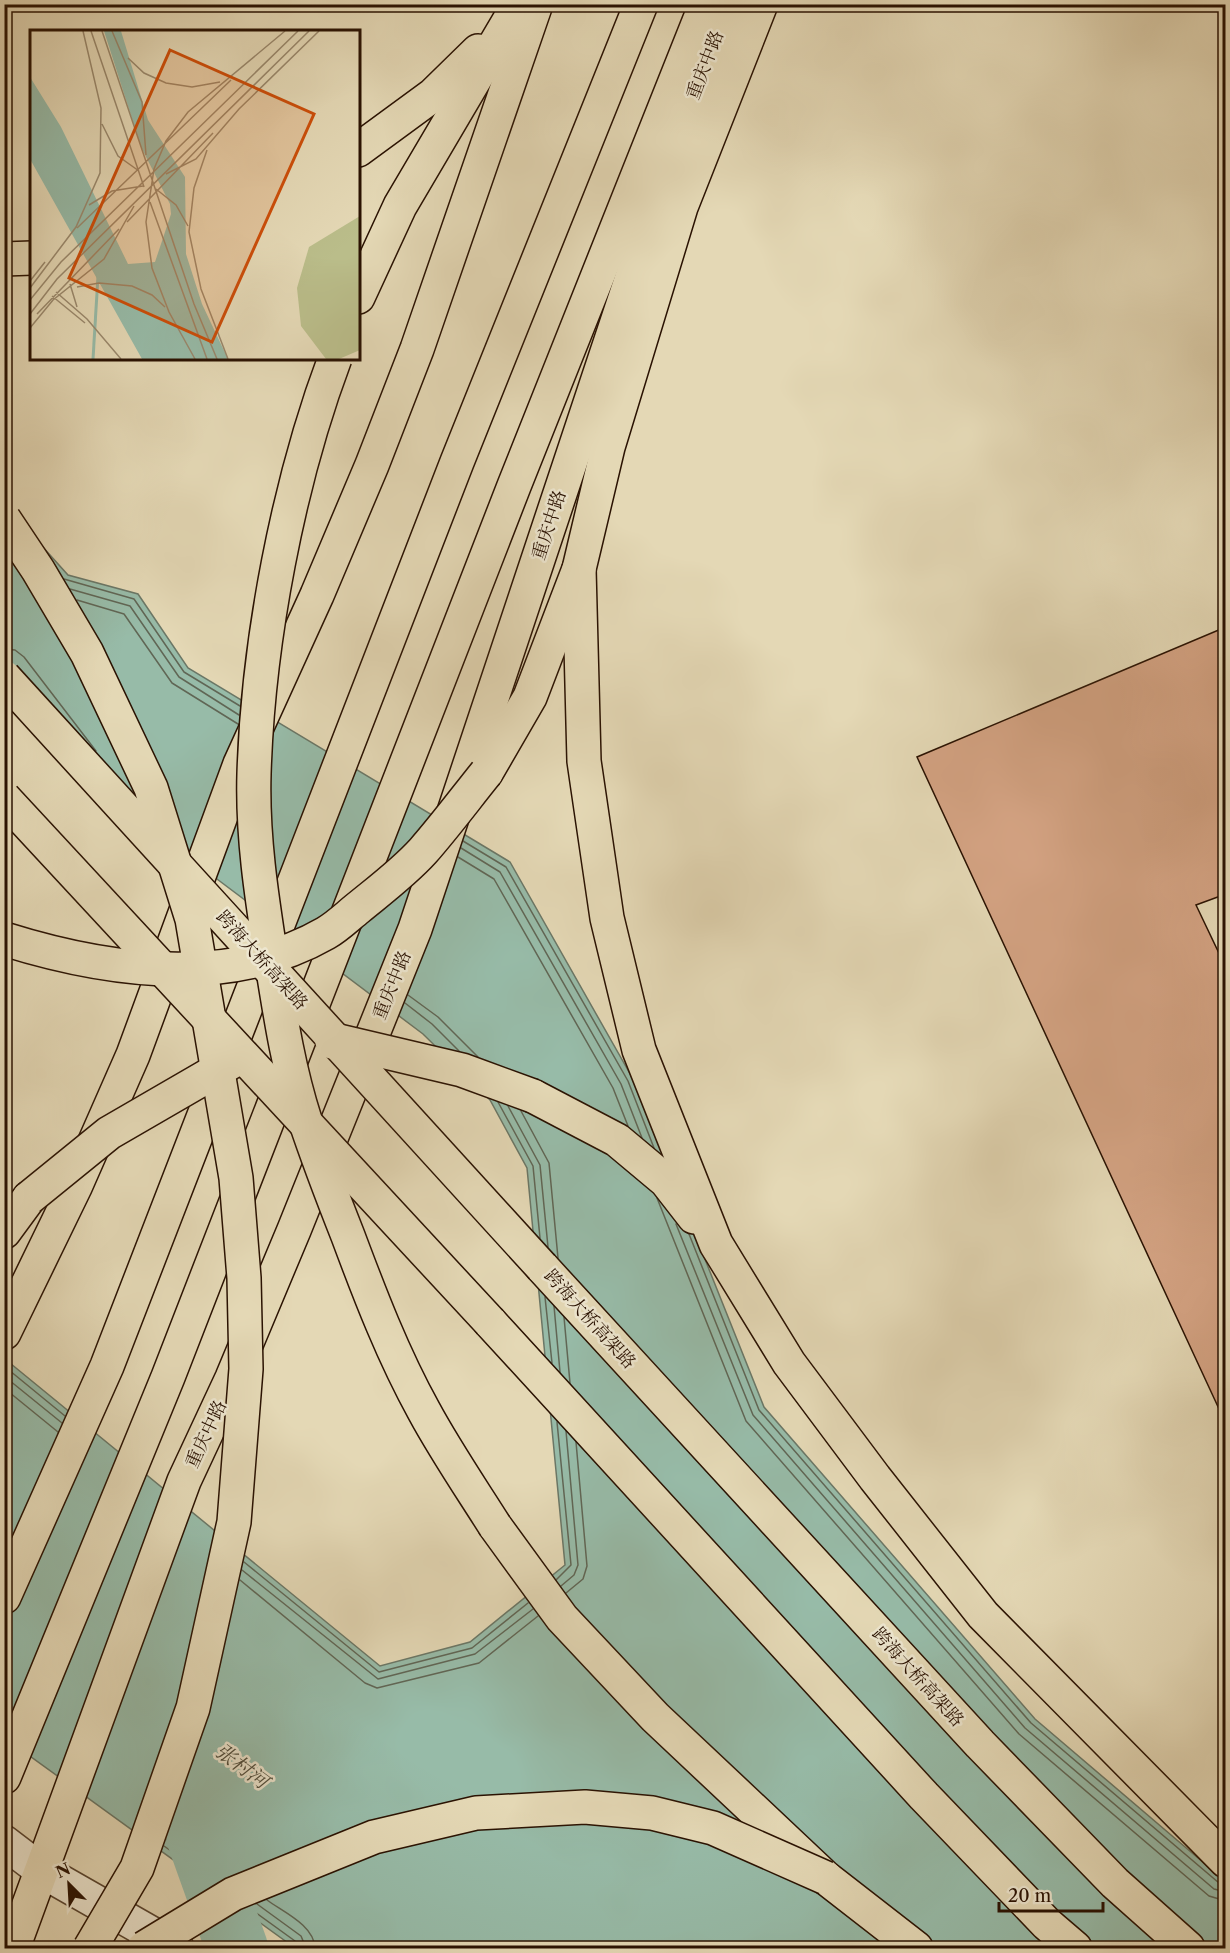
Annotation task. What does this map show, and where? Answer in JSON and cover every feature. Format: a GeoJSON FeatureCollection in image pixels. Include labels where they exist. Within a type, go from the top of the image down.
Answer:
{"type":"FeatureCollection","features":[{"type":"Feature","properties":{"kind":"main road"},"geometry":{"type":"LineString","coordinates":[[4,1333],[75,1187],[134,1054],[240,764],[317,595],[417,349],[536,4]]}},
{"type":"Feature","properties":{"kind":"main road"},"geometry":{"type":"LineString","coordinates":[[4,1597],[107,1366],[457,462],[640,4]]}},
{"type":"Feature","properties":{"kind":"main road","name":"重庆中路"},"geometry":{"type":"LineString","coordinates":[[5,1776],[168,1377],[502,519],[706,4]]}},
{"type":"Feature","properties":{"kind":"main road","name":"重庆中路"},"geometry":{"type":"LineString","coordinates":[[16,1945],[184,1481],[232,1378],[415,929],[688,109],[728,4]]}},
{"type":"Feature","properties":{"kind":"main road"},"geometry":{"type":"LineString","coordinates":[[4,939],[39,950],[132,967],[191,969],[236,966],[273,957],[327,933],[377,893],[422,852],[486,773],[530,697],[579,569],[608,447],[681,207],[761,4]]}},
{"type":"Feature","properties":{"kind":"main road"},"geometry":{"type":"LineString","coordinates":[[360,149],[433,95],[513,14]]}},
{"type":"Feature","properties":{"kind":"main road"},"geometry":{"type":"LineString","coordinates":[[360,293],[400,206],[513,14]]}},
{"type":"Feature","properties":{"kind":"main road"},"geometry":{"type":"LineString","coordinates":[[4,259],[30,258]]}},
{"type":"Feature","properties":{"kind":"main road"},"geometry":{"type":"LineString","coordinates":[[334,360],[322,392],[286,524],[262,667],[254,775],[256,845],[263,906],[284,1038],[305,1119],[375,1307],[423,1410],[495,1526],[562,1618],[655,1717],[826,1878],[916,1948]]}},
{"type":"Feature","properties":{"kind":"main road"},"geometry":{"type":"LineString","coordinates":[[4,519],[38,570],[87,653],[151,788],[192,919],[236,1178],[244,1278],[246,1369],[234,1522],[193,1708],[137,1868],[90,1948]]}},
{"type":"Feature","properties":{"kind":"main road"},"geometry":{"type":"LineString","coordinates":[[579,569],[584,761],[607,918],[639,1050],[716,1244]]}},
{"type":"Feature","properties":{"kind":"main road","name":"跨海大桥高架路"},"geometry":{"type":"LineString","coordinates":[[4,677],[980,1744],[1115,1883],[1188,1948]]}},
{"type":"Feature","properties":{"kind":"main road"},"geometry":{"type":"LineString","coordinates":[[4,798],[498,1331],[924,1796],[1047,1924],[1075,1948]]}},
{"type":"Feature","properties":{"kind":"main road"},"geometry":{"type":"LineString","coordinates":[[4,1232],[29,1198],[109,1132],[192,1083],[249,1053],[339,1041],[462,1070],[533,1096],[617,1140],[666,1181],[716,1244],[789,1363],[875,1478],[983,1615],[1226,1861]]}},
{"type":"Feature","properties":{"kind":"main road"},"geometry":{"type":"LineString","coordinates":[[144,1948],[244,1890],[374,1837],[476,1813],[585,1807],[652,1813],[713,1828],[826,1878]]}},
{"type":"Feature","properties":{"kind":"street"},"geometry":{"type":"LineString","coordinates":[[4,1842],[42,1871],[177,1948]]}},
{"type":"Feature","properties":{"kind":"water","name":"张村河"},"geometry":{"type":"Polygon","coordinates":[[[5,505],[68,575],[138,594],[188,668],[510,862],[633,1079],[764,1407],[1035,1719],[1225,1881],[1225,1948],[295,1948],[5,1738],[5,1359],[380,1666],[470,1642],[565,1565],[527,1168],[490,1100],[423,1034],[96,788],[5,668],[5,505]]]}},
{"type":"Feature","properties":{"kind":"building"},"geometry":{"type":"Polygon","coordinates":[[[1221,629],[1226,640],[1226,894],[1196,905],[1226,968],[1226,1424],[917,757],[1221,629]]]}},
{"type":"Feature","properties":{"kind":"waterway"},"geometry":{"type":"LineString","coordinates":[[197,1836],[237,1948]]}}]}
